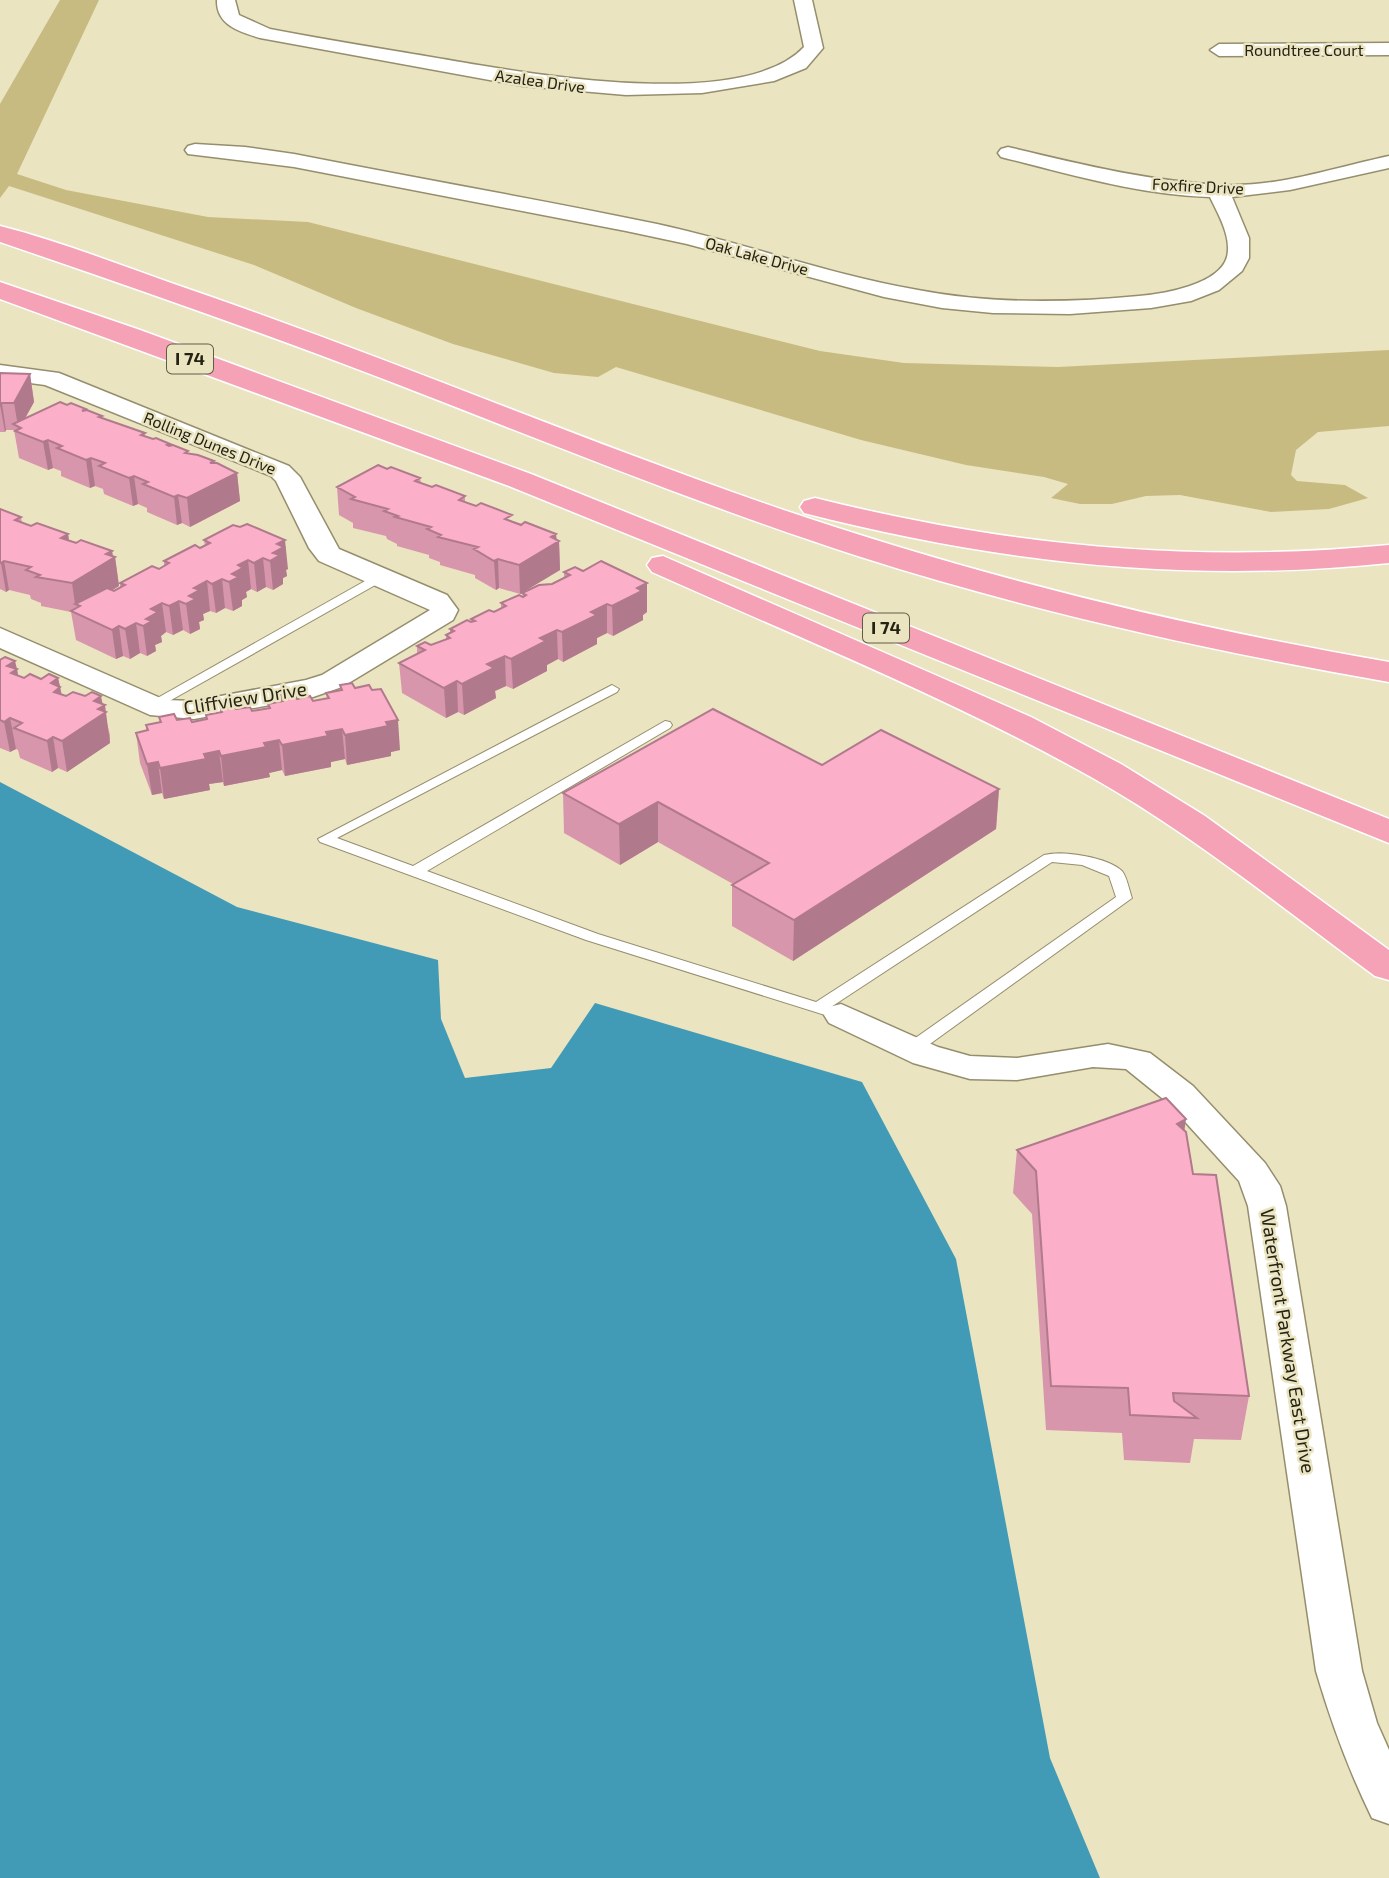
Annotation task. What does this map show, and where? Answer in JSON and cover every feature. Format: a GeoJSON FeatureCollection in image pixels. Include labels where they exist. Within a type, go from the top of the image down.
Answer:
{"type":"FeatureCollection","features":[{"type":"Feature","properties":{"kind":"highway"},"geometry":{"type":"LineString","coordinates":[[0,234],[138,279],[350,356],[699,491],[890,556],[1100,614],[1256,648],[1389,672]]}},
{"type":"Feature","properties":{"kind":"highway","name":"I 74"},"geometry":{"type":"LineString","coordinates":[[0,290],[243,378],[379,431],[520,480],[1389,832]]}},
{"type":"Feature","properties":{"kind":"highway"},"geometry":{"type":"LineString","coordinates":[[350,356],[772,495],[899,528],[1032,549],[1160,561],[1265,562],[1389,554]]}},
{"type":"Feature","properties":{"kind":"highway"},"geometry":{"type":"LineString","coordinates":[[379,431],[498,491],[1019,724],[1118,778],[1232,853],[1389,968]]}},
{"type":"Feature","properties":{"kind":"highway"},"geometry":{"type":"LineString","coordinates":[[1232,853],[1389,995]]}},
{"type":"Feature","properties":{"kind":"street","name":"Azalea Drive"},"geometry":{"type":"LineString","coordinates":[[226,0],[227,12],[234,20],[274,35],[553,84],[649,89],[752,80],[798,65],[809,57],[814,48],[803,0]]}},
{"type":"Feature","properties":{"kind":"street","name":"Roundtree Court"},"geometry":{"type":"LineString","coordinates":[[1219,50],[1389,49]]}},
{"type":"Feature","properties":{"kind":"street","name":"Oak Lake Drive"},"geometry":{"type":"LineString","coordinates":[[195,150],[266,156],[651,230],[916,297],[1014,307],[1138,303],[1186,293],[1209,285],[1234,266],[1239,254],[1238,240],[1218,190]]}},
{"type":"Feature","properties":{"kind":"street","name":"Foxfire Drive"},"geometry":{"type":"LineString","coordinates":[[1008,153],[1138,183],[1218,190],[1280,186],[1389,162]]}},
{"type":"Feature","properties":{"kind":"street","name":"Rolling Dunes Drive"},"geometry":{"type":"LineString","coordinates":[[0,372],[50,378],[280,471],[290,482],[322,548],[336,559],[437,601],[442,605],[443,614]]}},
{"type":"Feature","properties":{"kind":"street","name":"Cliffview Drive"},"geometry":{"type":"LineString","coordinates":[[0,637],[160,709],[194,710],[313,688],[332,681],[443,614]]}},
{"type":"Feature","properties":{"kind":"street","name":"Waterfront Parkway East Drive"},"geometry":{"type":"LineString","coordinates":[[830,1011],[939,1062],[978,1069],[1019,1069],[1100,1056],[1139,1061],[1161,1077],[1252,1172],[1261,1186],[1267,1206],[1339,1671],[1354,1723],[1389,1804]]}},
{"type":"Feature","properties":{"kind":"lane"},"geometry":{"type":"LineString","coordinates":[[152,705],[381,576]]}},
{"type":"Feature","properties":{"kind":"lane"},"geometry":{"type":"LineString","coordinates":[[612,689],[326,839],[592,937],[830,1011],[1049,858],[1072,857],[1098,864],[1116,874],[1124,898],[910,1050]]}},
{"type":"Feature","properties":{"kind":"lane"},"geometry":{"type":"LineString","coordinates":[[414,872],[666,725]]}},
{"type":"Feature","properties":{"kind":"shaded area"},"geometry":{"type":"Polygon","coordinates":[[[60,0],[99,0],[17,174],[66,190],[208,217],[308,222],[820,351],[904,363],[1058,367],[1389,350],[1389,426],[1318,432],[1296,450],[1291,475],[1297,481],[1345,485],[1368,498],[1329,509],[1271,512],[1180,495],[1146,496],[1112,504],[1080,504],[1051,498],[1068,484],[1044,477],[966,465],[861,440],[616,367],[598,377],[554,373],[453,344],[356,308],[254,265],[9,186],[0,198],[0,104],[60,0]]]}},
{"type":"Feature","properties":{"kind":"water"},"geometry":{"type":"Polygon","coordinates":[[[0,782],[237,907],[438,960],[441,1019],[465,1078],[551,1068],[595,1003],[862,1082],[956,1259],[1050,1758],[1100,1878],[0,1878],[0,782]]]}},
{"type":"Feature","properties":{"kind":"building"},"geometry":{"type":"Polygon","coordinates":[[[0,373],[30,374],[14,403],[0,405],[0,373]]]}},
{"type":"Feature","properties":{"kind":"building"},"geometry":{"type":"Polygon","coordinates":[[[60,402],[86,409],[82,411],[87,410],[145,433],[141,435],[156,438],[170,444],[167,445],[169,446],[188,451],[185,453],[214,461],[210,463],[217,463],[237,473],[187,498],[178,495],[174,497],[143,484],[148,482],[134,476],[129,478],[99,466],[105,463],[91,458],[86,460],[57,448],[62,446],[48,440],[43,442],[15,431],[21,428],[13,424],[60,402]]]}},
{"type":"Feature","properties":{"kind":"building"},"geometry":{"type":"Polygon","coordinates":[[[378,465],[420,478],[415,481],[432,487],[436,485],[465,496],[459,500],[476,506],[481,503],[512,515],[505,519],[521,525],[525,522],[556,534],[551,537],[559,541],[519,565],[498,559],[494,561],[474,549],[478,547],[438,537],[441,535],[427,529],[431,527],[395,517],[398,516],[384,511],[388,509],[351,499],[355,497],[337,487],[378,465]]]}},
{"type":"Feature","properties":{"kind":"building"},"geometry":{"type":"Polygon","coordinates":[[[0,509],[21,517],[15,520],[31,526],[37,523],[68,534],[61,538],[76,543],[81,540],[112,551],[106,554],[115,557],[72,583],[36,577],[40,575],[26,570],[31,567],[4,561],[1,563],[0,509]]]}},
{"type":"Feature","properties":{"kind":"building"},"geometry":{"type":"Polygon","coordinates":[[[247,524],[285,540],[277,544],[284,547],[273,553],[280,555],[270,561],[263,558],[254,563],[248,560],[238,565],[243,568],[232,574],[239,577],[229,582],[222,579],[212,584],[207,581],[194,588],[200,590],[189,596],[196,599],[186,604],[179,601],[169,606],[162,603],[151,609],[158,612],[146,619],[152,621],[143,626],[136,623],[125,629],[119,626],[112,630],[71,611],[80,606],[75,604],[107,588],[114,591],[125,585],[120,583],[152,566],[159,569],[169,563],[164,561],[195,545],[200,548],[210,543],[204,540],[233,525],[240,527],[247,524]]]}},
{"type":"Feature","properties":{"kind":"building"},"geometry":{"type":"Polygon","coordinates":[[[601,561],[647,583],[637,588],[642,591],[612,606],[607,604],[591,612],[597,615],[562,632],[557,630],[540,638],[546,641],[511,659],[505,656],[487,664],[494,668],[462,684],[457,681],[444,688],[399,663],[425,650],[417,646],[425,642],[431,645],[450,638],[446,635],[454,631],[450,629],[467,620],[475,621],[471,619],[489,610],[494,612],[506,606],[501,603],[519,595],[523,597],[526,595],[522,593],[539,585],[552,584],[570,575],[564,572],[575,567],[583,571],[601,561]]]}},
{"type":"Feature","properties":{"kind":"building"},"geometry":{"type":"Polygon","coordinates":[[[5,657],[15,661],[7,666],[17,669],[11,673],[24,678],[30,674],[41,679],[49,674],[58,678],[51,683],[60,687],[54,692],[66,696],[73,692],[85,696],[92,692],[101,696],[94,701],[105,705],[98,709],[106,712],[62,741],[53,737],[47,741],[14,728],[22,723],[10,718],[4,722],[0,720],[0,660],[5,657]]]}},
{"type":"Feature","properties":{"kind":"building"},"geometry":{"type":"Polygon","coordinates":[[[352,683],[355,688],[369,685],[372,690],[381,689],[398,720],[386,722],[388,726],[345,735],[342,729],[326,732],[328,736],[282,745],[279,740],[264,743],[266,747],[221,756],[219,751],[204,754],[206,759],[160,768],[158,762],[147,764],[136,733],[148,730],[146,725],[161,722],[159,717],[174,714],[177,720],[190,718],[192,722],[207,719],[206,715],[222,712],[220,706],[234,704],[236,709],[250,707],[252,711],[270,708],[268,704],[283,701],[281,695],[294,693],[297,699],[310,696],[313,701],[329,698],[326,693],[342,690],[340,685],[352,683]]]}},
{"type":"Feature","properties":{"kind":"building"},"geometry":{"type":"Polygon","coordinates":[[[713,709],[822,765],[881,730],[999,789],[794,920],[732,885],[769,863],[658,802],[619,824],[563,793],[713,709]]]}},
{"type":"Feature","properties":{"kind":"building"},"geometry":{"type":"Polygon","coordinates":[[[1166,1098],[1186,1119],[1177,1124],[1186,1132],[1193,1174],[1216,1175],[1249,1396],[1173,1393],[1174,1401],[1197,1418],[1130,1415],[1128,1388],[1051,1386],[1036,1171],[1017,1150],[1166,1098]]]}}]}
